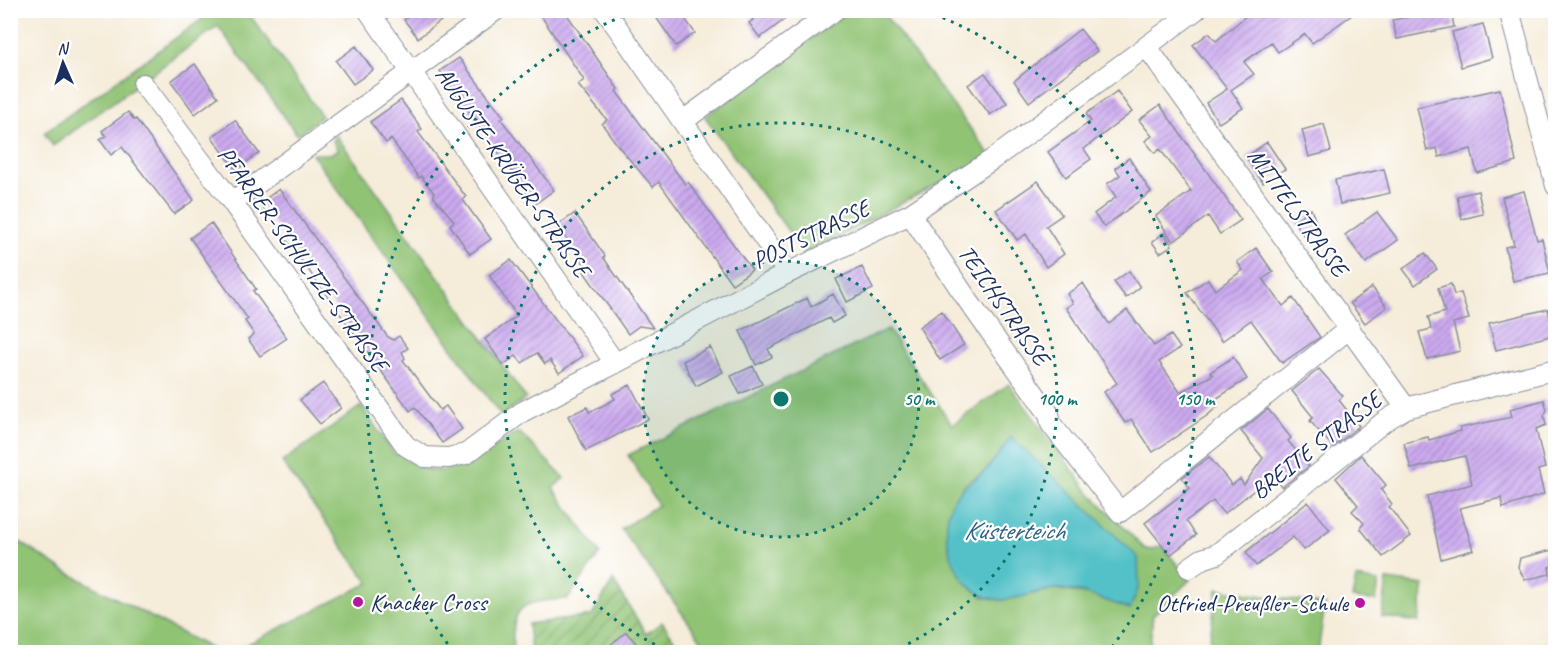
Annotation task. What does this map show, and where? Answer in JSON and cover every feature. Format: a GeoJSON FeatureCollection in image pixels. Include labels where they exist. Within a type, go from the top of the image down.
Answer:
{"type":"FeatureCollection","features":[{"type":"Feature","properties":{"kind":"street","name":"AUGUSTE-KRÜGER-STRASSE"},"geometry":{"type":"LineString","coordinates":[[368,10],[615,363]]}},
{"type":"Feature","properties":{"kind":"street"},"geometry":{"type":"LineString","coordinates":[[232,202],[496,10]]}},
{"type":"Feature","properties":{"kind":"street"},"geometry":{"type":"LineString","coordinates":[[605,10],[788,273]]}},
{"type":"Feature","properties":{"kind":"street"},"geometry":{"type":"LineString","coordinates":[[682,121],[835,10]]}},
{"type":"Feature","properties":{"kind":"street","name":"POSTSTRASSE"},"geometry":{"type":"LineString","coordinates":[[426,457],[448,458],[466,454],[522,412],[788,273],[910,214],[993,159],[1196,10]]}},
{"type":"Feature","properties":{"kind":"street"},"geometry":{"type":"LineString","coordinates":[[1509,10],[1556,186]]}},
{"type":"Feature","properties":{"kind":"street","name":"MITTELSTRASSE"},"geometry":{"type":"LineString","coordinates":[[1147,47],[1407,408]]}},
{"type":"Feature","properties":{"kind":"street","name":"PFARRER-SCHULTZE-STRASSE"},"geometry":{"type":"LineString","coordinates":[[143,84],[232,202],[405,446],[426,457]]}},
{"type":"Feature","properties":{"kind":"street","name":"TEICHSTRASSE"},"geometry":{"type":"LineString","coordinates":[[910,214],[1049,414],[1051,424],[1120,512],[1350,328]]}},
{"type":"Feature","properties":{"kind":"street","name":"BREITE STRASSE"},"geometry":{"type":"LineString","coordinates":[[1190,568],[1217,554],[1385,421],[1407,408],[1556,369]]}},
{"type":"Feature","properties":{"kind":"green space"},"geometry":{"type":"Polygon","coordinates":[[[207,11],[247,11],[322,116],[297,135],[218,26],[53,146],[44,133],[209,14],[207,11]]]}},
{"type":"Feature","properties":{"kind":"green space"},"geometry":{"type":"Polygon","coordinates":[[[849,11],[882,11],[991,156],[805,254],[705,117],[849,11]]]}},
{"type":"Feature","properties":{"kind":"green space"},"geometry":{"type":"Polygon","coordinates":[[[336,135],[526,398],[501,416],[312,154],[330,154],[338,150],[333,141],[336,135]]]}},
{"type":"Feature","properties":{"kind":"green space"},"geometry":{"type":"Polygon","coordinates":[[[888,329],[952,425],[1009,384],[1088,491],[1144,548],[1150,550],[1162,546],[1190,580],[1153,615],[1149,652],[710,652],[621,529],[658,505],[628,455],[888,329]],[[1012,438],[985,471],[964,485],[951,505],[948,528],[982,597],[1003,600],[1056,589],[1085,594],[1038,464],[1012,438]]]}},
{"type":"Feature","properties":{"kind":"green space"},"geometry":{"type":"Polygon","coordinates":[[[361,406],[395,455],[400,452],[414,464],[429,470],[444,470],[474,460],[515,433],[520,433],[564,478],[553,488],[600,553],[568,599],[540,602],[522,608],[514,623],[513,652],[232,652],[369,583],[282,462],[361,406]]]}},
{"type":"Feature","properties":{"kind":"green space"},"geometry":{"type":"Polygon","coordinates":[[[11,536],[61,569],[217,652],[11,652],[11,536]]]}},
{"type":"Feature","properties":{"kind":"green space"},"geometry":{"type":"Polygon","coordinates":[[[1356,578],[1379,582],[1376,601],[1352,598],[1356,578]]]}},
{"type":"Feature","properties":{"kind":"green space"},"geometry":{"type":"Polygon","coordinates":[[[613,580],[646,634],[662,622],[683,652],[531,652],[528,624],[592,616],[613,580]]]}},
{"type":"Feature","properties":{"kind":"green space"},"geometry":{"type":"Polygon","coordinates":[[[1387,580],[1424,585],[1419,622],[1382,617],[1387,580]]]}},
{"type":"Feature","properties":{"kind":"green space"},"geometry":{"type":"Polygon","coordinates":[[[1217,589],[1325,605],[1318,652],[1208,651],[1217,589]]]}},
{"type":"Feature","properties":{"kind":"water","name":"Küsterteich"},"geometry":{"type":"Polygon","coordinates":[[[1011,437],[1138,557],[1139,586],[1130,609],[1093,596],[1055,589],[1001,600],[986,597],[963,579],[955,565],[947,535],[947,519],[951,505],[962,489],[986,470],[1011,437]]]}},
{"type":"Feature","properties":{"kind":"building"},"geometry":{"type":"Polygon","coordinates":[[[417,10],[435,10],[442,20],[418,38],[404,20],[417,10]]]}},
{"type":"Feature","properties":{"kind":"building"},"geometry":{"type":"Polygon","coordinates":[[[537,10],[564,10],[618,89],[616,91],[685,184],[688,182],[752,270],[732,284],[659,182],[653,187],[602,124],[607,120],[578,85],[584,80],[537,10]]]}},
{"type":"Feature","properties":{"kind":"building"},"geometry":{"type":"Polygon","coordinates":[[[651,10],[679,10],[695,33],[676,46],[651,10]]]}},
{"type":"Feature","properties":{"kind":"building"},"geometry":{"type":"Polygon","coordinates":[[[747,10],[797,10],[760,38],[749,23],[753,20],[747,10]]]}},
{"type":"Feature","properties":{"kind":"building"},"geometry":{"type":"Polygon","coordinates":[[[1253,10],[1359,10],[1312,43],[1305,34],[1278,52],[1271,42],[1244,62],[1254,74],[1231,90],[1243,108],[1219,123],[1206,103],[1227,89],[1193,45],[1209,33],[1216,41],[1253,10]]]}},
{"type":"Feature","properties":{"kind":"building"},"geometry":{"type":"Polygon","coordinates":[[[1451,10],[1454,27],[1397,39],[1392,20],[1451,10]]]}},
{"type":"Feature","properties":{"kind":"building"},"geometry":{"type":"Polygon","coordinates":[[[1483,24],[1492,58],[1461,67],[1452,32],[1483,24]]]}},
{"type":"Feature","properties":{"kind":"building"},"geometry":{"type":"Polygon","coordinates":[[[1080,29],[1097,51],[1029,102],[1014,81],[1080,29]]]}},
{"type":"Feature","properties":{"kind":"building"},"geometry":{"type":"Polygon","coordinates":[[[356,46],[373,70],[353,84],[336,61],[356,46]]]}},
{"type":"Feature","properties":{"kind":"building"},"geometry":{"type":"Polygon","coordinates":[[[459,58],[504,117],[501,119],[554,190],[535,204],[440,71],[459,58]]]}},
{"type":"Feature","properties":{"kind":"building"},"geometry":{"type":"Polygon","coordinates":[[[195,64],[218,97],[195,114],[171,81],[195,64]]]}},
{"type":"Feature","properties":{"kind":"building"},"geometry":{"type":"Polygon","coordinates":[[[985,73],[1007,103],[990,115],[968,85],[985,73]]]}},
{"type":"Feature","properties":{"kind":"building"},"geometry":{"type":"Polygon","coordinates":[[[1500,89],[1516,162],[1477,173],[1471,149],[1439,157],[1437,148],[1427,151],[1417,107],[1500,89]]]}},
{"type":"Feature","properties":{"kind":"building"},"geometry":{"type":"Polygon","coordinates":[[[1117,91],[1132,112],[1084,149],[1091,159],[1066,177],[1048,152],[1091,121],[1086,114],[1117,91]]]}},
{"type":"Feature","properties":{"kind":"building"},"geometry":{"type":"Polygon","coordinates":[[[401,100],[422,129],[418,132],[466,197],[463,200],[491,239],[470,254],[450,225],[454,221],[434,197],[434,193],[421,176],[419,178],[391,139],[386,143],[370,122],[401,100]]]}},
{"type":"Feature","properties":{"kind":"building"},"geometry":{"type":"Polygon","coordinates":[[[1160,105],[1241,220],[1220,234],[1208,216],[1173,242],[1156,216],[1191,191],[1160,149],[1155,153],[1145,141],[1152,136],[1139,120],[1160,105]]]}},
{"type":"Feature","properties":{"kind":"building"},"geometry":{"type":"Polygon","coordinates":[[[128,112],[134,120],[136,119],[194,200],[174,214],[122,147],[111,155],[100,140],[106,136],[102,131],[128,112]]]}},
{"type":"Feature","properties":{"kind":"building"},"geometry":{"type":"Polygon","coordinates":[[[235,120],[259,153],[236,170],[212,137],[235,120]]]}},
{"type":"Feature","properties":{"kind":"building"},"geometry":{"type":"Polygon","coordinates":[[[1324,124],[1331,151],[1309,157],[1302,130],[1324,124]]]}},
{"type":"Feature","properties":{"kind":"building"},"geometry":{"type":"Polygon","coordinates":[[[1267,142],[1285,169],[1263,183],[1246,157],[1267,142]]]}},
{"type":"Feature","properties":{"kind":"building"},"geometry":{"type":"Polygon","coordinates":[[[1129,158],[1151,192],[1104,227],[1094,214],[1116,197],[1107,184],[1120,175],[1115,168],[1129,158]]]}},
{"type":"Feature","properties":{"kind":"building"},"geometry":{"type":"Polygon","coordinates":[[[1384,169],[1390,193],[1340,204],[1335,180],[1384,169]]]}},
{"type":"Feature","properties":{"kind":"building"},"geometry":{"type":"Polygon","coordinates":[[[1038,181],[1062,215],[1046,226],[1064,254],[1046,267],[1026,234],[1017,240],[996,210],[1038,181]]]}},
{"type":"Feature","properties":{"kind":"building"},"geometry":{"type":"Polygon","coordinates":[[[279,189],[387,336],[393,340],[399,336],[408,348],[402,352],[405,358],[403,360],[440,410],[446,406],[462,429],[442,443],[415,407],[410,411],[260,203],[279,189]]]}},
{"type":"Feature","properties":{"kind":"building"},"geometry":{"type":"Polygon","coordinates":[[[1478,191],[1483,214],[1462,219],[1457,196],[1478,191]]]}},
{"type":"Feature","properties":{"kind":"building"},"geometry":{"type":"Polygon","coordinates":[[[1524,191],[1537,240],[1542,239],[1550,273],[1513,281],[1505,247],[1514,245],[1502,197],[1524,191]]]}},
{"type":"Feature","properties":{"kind":"building"},"geometry":{"type":"Polygon","coordinates":[[[1311,209],[1318,227],[1304,235],[1293,221],[1311,209]]]}},
{"type":"Feature","properties":{"kind":"building"},"geometry":{"type":"Polygon","coordinates":[[[1377,212],[1398,240],[1366,263],[1345,235],[1377,212]]]}},
{"type":"Feature","properties":{"kind":"building"},"geometry":{"type":"Polygon","coordinates":[[[575,213],[653,328],[639,326],[628,334],[584,272],[588,269],[557,226],[575,213]]]}},
{"type":"Feature","properties":{"kind":"building"},"geometry":{"type":"Polygon","coordinates":[[[211,223],[256,289],[253,291],[287,338],[260,356],[248,339],[254,334],[245,321],[248,319],[190,238],[211,223]]]}},
{"type":"Feature","properties":{"kind":"building"},"geometry":{"type":"Polygon","coordinates":[[[1164,233],[1172,245],[1160,253],[1152,242],[1164,233]]]}},
{"type":"Feature","properties":{"kind":"building"},"geometry":{"type":"Polygon","coordinates":[[[1256,248],[1273,272],[1263,279],[1283,306],[1293,298],[1320,337],[1282,363],[1251,320],[1222,341],[1187,293],[1208,279],[1215,290],[1243,270],[1237,262],[1256,248]]]}},
{"type":"Feature","properties":{"kind":"building"},"geometry":{"type":"Polygon","coordinates":[[[1425,253],[1437,269],[1415,285],[1403,269],[1425,253]]]}},
{"type":"Feature","properties":{"kind":"building"},"geometry":{"type":"Polygon","coordinates":[[[511,260],[583,356],[559,373],[550,360],[545,364],[537,353],[522,363],[516,356],[503,365],[485,339],[517,316],[489,275],[511,260]]]}},
{"type":"Feature","properties":{"kind":"building"},"geometry":{"type":"Polygon","coordinates":[[[862,267],[873,289],[847,302],[836,279],[862,267]]]}},
{"type":"Feature","properties":{"kind":"building"},"geometry":{"type":"Polygon","coordinates":[[[1129,271],[1140,287],[1126,298],[1114,282],[1129,271]]]}},
{"type":"Feature","properties":{"kind":"building"},"geometry":{"type":"Polygon","coordinates":[[[1083,283],[1109,324],[1127,310],[1154,346],[1171,335],[1180,348],[1159,362],[1180,392],[1213,375],[1210,372],[1233,357],[1247,379],[1214,400],[1218,406],[1208,415],[1153,452],[1131,419],[1125,423],[1104,392],[1117,383],[1066,308],[1073,303],[1067,294],[1083,283]]]}},
{"type":"Feature","properties":{"kind":"building"},"geometry":{"type":"Polygon","coordinates":[[[1451,284],[1454,295],[1461,293],[1469,319],[1453,323],[1460,351],[1427,359],[1419,332],[1431,329],[1428,317],[1445,312],[1438,288],[1451,284]]]}},
{"type":"Feature","properties":{"kind":"building"},"geometry":{"type":"Polygon","coordinates":[[[1372,287],[1387,307],[1365,323],[1350,303],[1372,287]]]}},
{"type":"Feature","properties":{"kind":"building"},"geometry":{"type":"Polygon","coordinates":[[[833,294],[845,316],[832,323],[829,318],[768,349],[772,357],[756,365],[740,331],[807,298],[811,307],[833,294]]]}},
{"type":"Feature","properties":{"kind":"building"},"geometry":{"type":"Polygon","coordinates":[[[1548,309],[1554,335],[1496,350],[1489,323],[1548,309]]]}},
{"type":"Feature","properties":{"kind":"building"},"geometry":{"type":"Polygon","coordinates":[[[942,311],[964,345],[940,360],[919,327],[942,311]]]}},
{"type":"Feature","properties":{"kind":"building"},"geometry":{"type":"Polygon","coordinates":[[[710,347],[723,372],[696,386],[683,361],[710,347]]]}},
{"type":"Feature","properties":{"kind":"building"},"geometry":{"type":"Polygon","coordinates":[[[753,366],[762,384],[740,394],[731,376],[753,366]]]}},
{"type":"Feature","properties":{"kind":"building"},"geometry":{"type":"Polygon","coordinates":[[[1319,369],[1343,396],[1339,400],[1359,426],[1333,447],[1310,421],[1313,417],[1292,391],[1319,369]]]}},
{"type":"Feature","properties":{"kind":"building"},"geometry":{"type":"Polygon","coordinates":[[[323,383],[341,408],[320,424],[300,400],[323,383]]]}},
{"type":"Feature","properties":{"kind":"building"},"geometry":{"type":"Polygon","coordinates":[[[630,385],[648,419],[586,451],[568,416],[587,407],[589,412],[602,406],[615,399],[612,394],[630,385]]]}},
{"type":"Feature","properties":{"kind":"building"},"geometry":{"type":"Polygon","coordinates":[[[1544,400],[1547,410],[1544,416],[1546,425],[1536,429],[1545,468],[1538,470],[1544,494],[1503,508],[1501,498],[1460,508],[1473,550],[1441,559],[1427,496],[1472,484],[1465,456],[1411,469],[1404,443],[1428,437],[1429,440],[1461,431],[1460,428],[1512,417],[1510,409],[1544,400]]]}},
{"type":"Feature","properties":{"kind":"building"},"geometry":{"type":"Polygon","coordinates":[[[1268,409],[1291,438],[1288,441],[1309,466],[1282,487],[1272,476],[1224,514],[1213,501],[1186,521],[1196,535],[1170,555],[1145,523],[1190,488],[1182,478],[1209,457],[1232,485],[1240,479],[1244,485],[1263,458],[1241,431],[1268,409]]]}},
{"type":"Feature","properties":{"kind":"building"},"geometry":{"type":"Polygon","coordinates":[[[1361,455],[1386,485],[1381,490],[1392,504],[1389,507],[1411,536],[1383,557],[1360,528],[1364,523],[1352,511],[1358,505],[1336,478],[1361,455]]]}},
{"type":"Feature","properties":{"kind":"building"},"geometry":{"type":"Polygon","coordinates":[[[1308,502],[1330,530],[1304,550],[1293,537],[1256,566],[1246,552],[1308,502]]]}},
{"type":"Feature","properties":{"kind":"building"},"geometry":{"type":"Polygon","coordinates":[[[1556,549],[1556,566],[1549,567],[1550,574],[1525,580],[1518,567],[1520,558],[1556,549]]]}},
{"type":"Feature","properties":{"kind":"building"},"geometry":{"type":"Polygon","coordinates":[[[626,632],[636,643],[625,652],[602,652],[626,632]]]}},
{"type":"Feature","properties":{"kind":"place","name":"Knacker Cross"},"geometry":{"type":"Point","coordinates":[358,602]}},
{"type":"Feature","properties":{"kind":"place","name":"Otfried-Preußler-Schule"},"geometry":{"type":"Point","coordinates":[1360,603]}}]}
